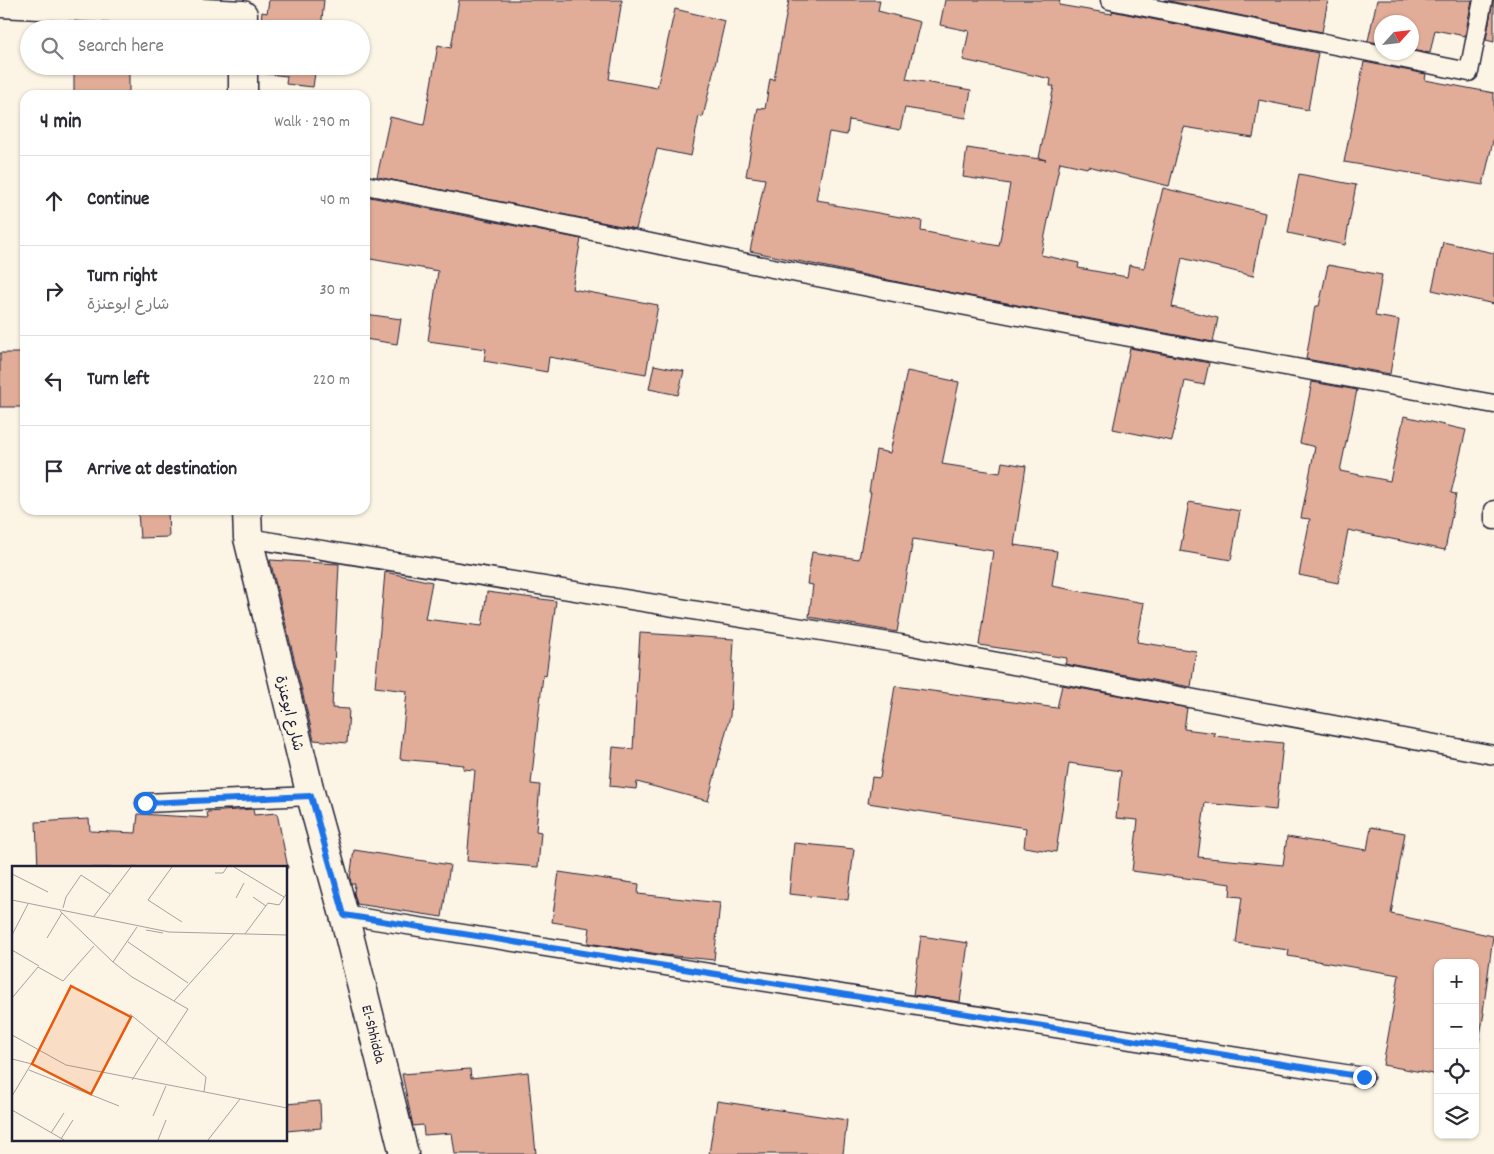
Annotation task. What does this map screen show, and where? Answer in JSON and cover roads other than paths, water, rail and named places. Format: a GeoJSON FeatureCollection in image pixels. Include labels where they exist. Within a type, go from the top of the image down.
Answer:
{"type":"FeatureCollection","features":[{"type":"Feature","properties":{"kind":"street"},"geometry":{"type":"LineString","coordinates":[[0,3],[244,15]]}},
{"type":"Feature","properties":{"kind":"street"},"geometry":{"type":"LineString","coordinates":[[243,75],[243,90]]}},
{"type":"Feature","properties":{"kind":"street","name":"شارع ابوعنزة"},"geometry":{"type":"LineString","coordinates":[[246,515],[248,538],[311,796],[344,915]]}},
{"type":"Feature","properties":{"kind":"street","name":"El-Shhidda"},"geometry":{"type":"LineString","coordinates":[[344,915],[404,1154]]}},
{"type":"Feature","properties":{"kind":"lane"},"geometry":{"type":"LineString","coordinates":[[1110,0],[1469,72],[1483,0]]}},
{"type":"Feature","properties":{"kind":"lane"},"geometry":{"type":"LineString","coordinates":[[370,186],[1209,353],[1494,404]]}},
{"type":"Feature","properties":{"kind":"lane"},"geometry":{"type":"LineString","coordinates":[[1494,510],[1494,520]]}},
{"type":"Feature","properties":{"kind":"lane"},"geometry":{"type":"LineString","coordinates":[[248,538],[901,644],[1494,755],[1494,748]]}},
{"type":"Feature","properties":{"kind":"lane"},"geometry":{"type":"LineString","coordinates":[[145,803],[311,796]]}},
{"type":"Feature","properties":{"kind":"lane"},"geometry":{"type":"LineString","coordinates":[[344,915],[1364,1077]]}}]}
